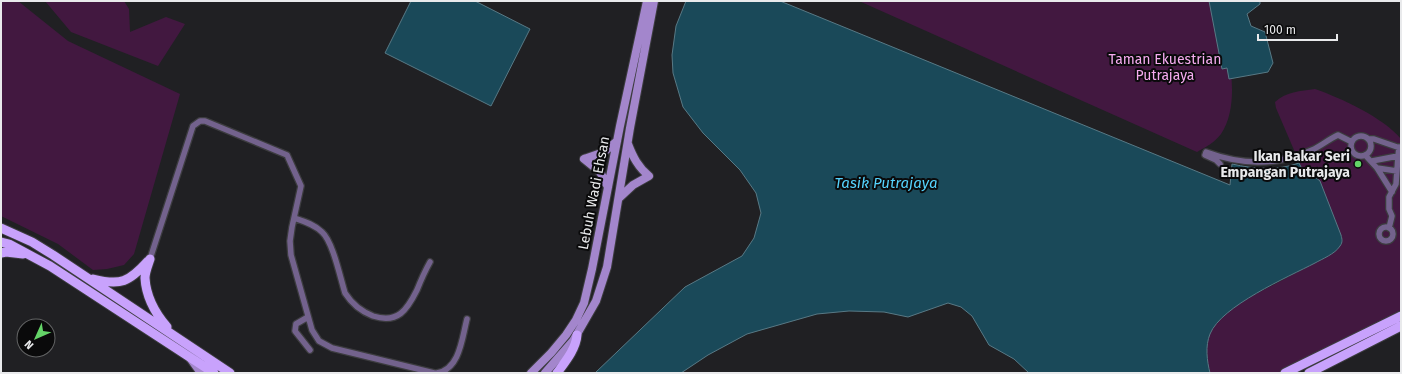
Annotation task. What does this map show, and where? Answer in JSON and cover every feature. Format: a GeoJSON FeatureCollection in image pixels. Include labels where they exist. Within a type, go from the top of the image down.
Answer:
{"type":"FeatureCollection","features":[{"type":"Feature","properties":{"kind":"main road","name":"Lebuh Wadi Ehsan"},"geometry":{"type":"LineString","coordinates":[[531,373],[566,335],[576,320],[584,303],[647,1]]}},
{"type":"Feature","properties":{"kind":"main road","name":"Lebuh Wadi Ehsan"},"geometry":{"type":"LineString","coordinates":[[545,373],[560,358],[577,335],[596,301],[607,267],[623,169],[654,1]]}},
{"type":"Feature","properties":{"kind":"main road"},"geometry":{"type":"LineString","coordinates":[[608,187],[600,172],[584,159],[604,152],[617,141]]}},
{"type":"Feature","properties":{"kind":"main road"},"geometry":{"type":"LineString","coordinates":[[618,199],[633,185],[649,176],[634,160],[628,144]]}},
{"type":"Feature","properties":{"kind":"main road"},"geometry":{"type":"LineString","coordinates":[[1,228],[32,242],[230,373]]}},
{"type":"Feature","properties":{"kind":"main road"},"geometry":{"type":"LineString","coordinates":[[1,242],[9,244],[50,266],[214,373]]}},
{"type":"Feature","properties":{"kind":"main road"},"geometry":{"type":"LineString","coordinates":[[1,253],[17,252],[30,255]]}},
{"type":"Feature","properties":{"kind":"main road"},"geometry":{"type":"LineString","coordinates":[[88,278],[110,283],[125,281],[137,273],[150,259]]}},
{"type":"Feature","properties":{"kind":"main road"},"geometry":{"type":"LineString","coordinates":[[150,259],[145,276],[148,291],[157,314],[174,335]]}},
{"type":"Feature","properties":{"kind":"main road"},"geometry":{"type":"LineString","coordinates":[[1284,373],[1400,321]]}},
{"type":"Feature","properties":{"kind":"main road"},"geometry":{"type":"LineString","coordinates":[[1309,373],[1400,321]]}},
{"type":"Feature","properties":{"kind":"main road"},"geometry":{"type":"LineString","coordinates":[[557,373],[576,343],[577,335]]}},
{"type":"Feature","properties":{"kind":"main road"},"geometry":{"type":"LineString","coordinates":[[190,358],[201,373]]}},
{"type":"Feature","properties":{"kind":"street"},"geometry":{"type":"LineString","coordinates":[[150,259],[191,130],[193,126],[200,121],[205,121],[287,155],[301,186],[290,240],[291,255],[312,330],[319,341],[332,348],[434,373]]}},
{"type":"Feature","properties":{"kind":"street"},"geometry":{"type":"LineString","coordinates":[[1220,164],[1216,160],[1205,155],[1206,152],[1230,160],[1261,162],[1290,158],[1312,150],[1338,135],[1352,142]]}},
{"type":"Feature","properties":{"kind":"street"},"geometry":{"type":"LineString","coordinates":[[1389,228],[1392,216],[1388,203],[1389,197],[1392,192],[1396,184],[1400,148],[1374,139],[1368,139],[1363,136],[1359,136],[1354,139],[1351,148],[1354,154],[1361,156],[1365,155],[1372,161],[1392,192]]}},
{"type":"Feature","properties":{"kind":"street"},"geometry":{"type":"LineString","coordinates":[[1365,155],[1370,149],[1370,142],[1368,139]]}},
{"type":"Feature","properties":{"kind":"street"},"geometry":{"type":"LineString","coordinates":[[1372,161],[1399,156]]}},
{"type":"Feature","properties":{"kind":"street"},"geometry":{"type":"LineString","coordinates":[[1377,168],[1397,171]]}},
{"type":"Feature","properties":{"kind":"street"},"geometry":{"type":"LineString","coordinates":[[294,218],[314,226],[325,235],[328,239],[345,292],[356,306],[364,312],[374,316],[384,318],[395,317],[403,312],[409,305],[430,262]]}},
{"type":"Feature","properties":{"kind":"street"},"geometry":{"type":"LineString","coordinates":[[308,316],[296,324],[295,331],[310,350]]}},
{"type":"Feature","properties":{"kind":"street"},"geometry":{"type":"LineString","coordinates":[[437,373],[449,369],[454,364],[466,319]]}},
{"type":"Feature","properties":{"kind":"green space"},"geometry":{"type":"Polygon","coordinates":[[[1,1],[18,1],[68,41],[180,94],[134,254],[124,265],[107,269],[93,270],[58,244],[1,216],[1,1]]]}},
{"type":"Feature","properties":{"kind":"green space"},"geometry":{"type":"Polygon","coordinates":[[[45,1],[124,1],[129,9],[130,32],[166,17],[185,24],[158,66],[71,32],[45,1]]]}},
{"type":"Feature","properties":{"kind":"green space","name":"Taman Ekuestrian Putrajaya"},"geometry":{"type":"Polygon","coordinates":[[[859,1],[1218,1],[1231,69],[1231,104],[1228,120],[1219,137],[1197,152],[859,1]]]}},
{"type":"Feature","properties":{"kind":"green space"},"geometry":{"type":"Polygon","coordinates":[[[1315,89],[1349,103],[1373,116],[1401,139],[1401,310],[1380,324],[1284,373],[1210,373],[1207,343],[1210,333],[1221,317],[1248,298],[1324,258],[1336,250],[1342,241],[1320,181],[1303,171],[1276,108],[1275,102],[1284,96],[1294,92],[1315,89]]]}},
{"type":"Feature","properties":{"kind":"water"},"geometry":{"type":"Polygon","coordinates":[[[411,1],[475,1],[530,29],[491,106],[385,53],[411,1]]]}},
{"type":"Feature","properties":{"kind":"water","name":"Tasik Putrajaya"},"geometry":{"type":"Polygon","coordinates":[[[686,1],[780,1],[1230,185],[1232,164],[1249,167],[1274,168],[1291,166],[1299,163],[1303,171],[1320,181],[1341,235],[1342,243],[1338,249],[1328,256],[1256,293],[1227,313],[1217,323],[1208,339],[1207,359],[1210,373],[1029,373],[1014,359],[989,345],[972,316],[961,307],[948,303],[908,317],[884,312],[849,311],[817,314],[747,334],[708,355],[681,373],[595,373],[685,287],[742,256],[754,238],[761,213],[756,193],[740,170],[703,133],[683,107],[673,73],[672,55],[676,26],[686,1]]]}},
{"type":"Feature","properties":{"kind":"water"},"geometry":{"type":"Polygon","coordinates":[[[1209,1],[1260,1],[1260,4],[1247,14],[1251,26],[1265,32],[1273,63],[1268,72],[1229,79],[1227,68],[1222,69],[1209,1]]]}},
{"type":"Feature","properties":{"kind":"place","name":"Ikan Bakar Seri Empangan Putrajaya"},"geometry":{"type":"Point","coordinates":[1358,164]}}]}
